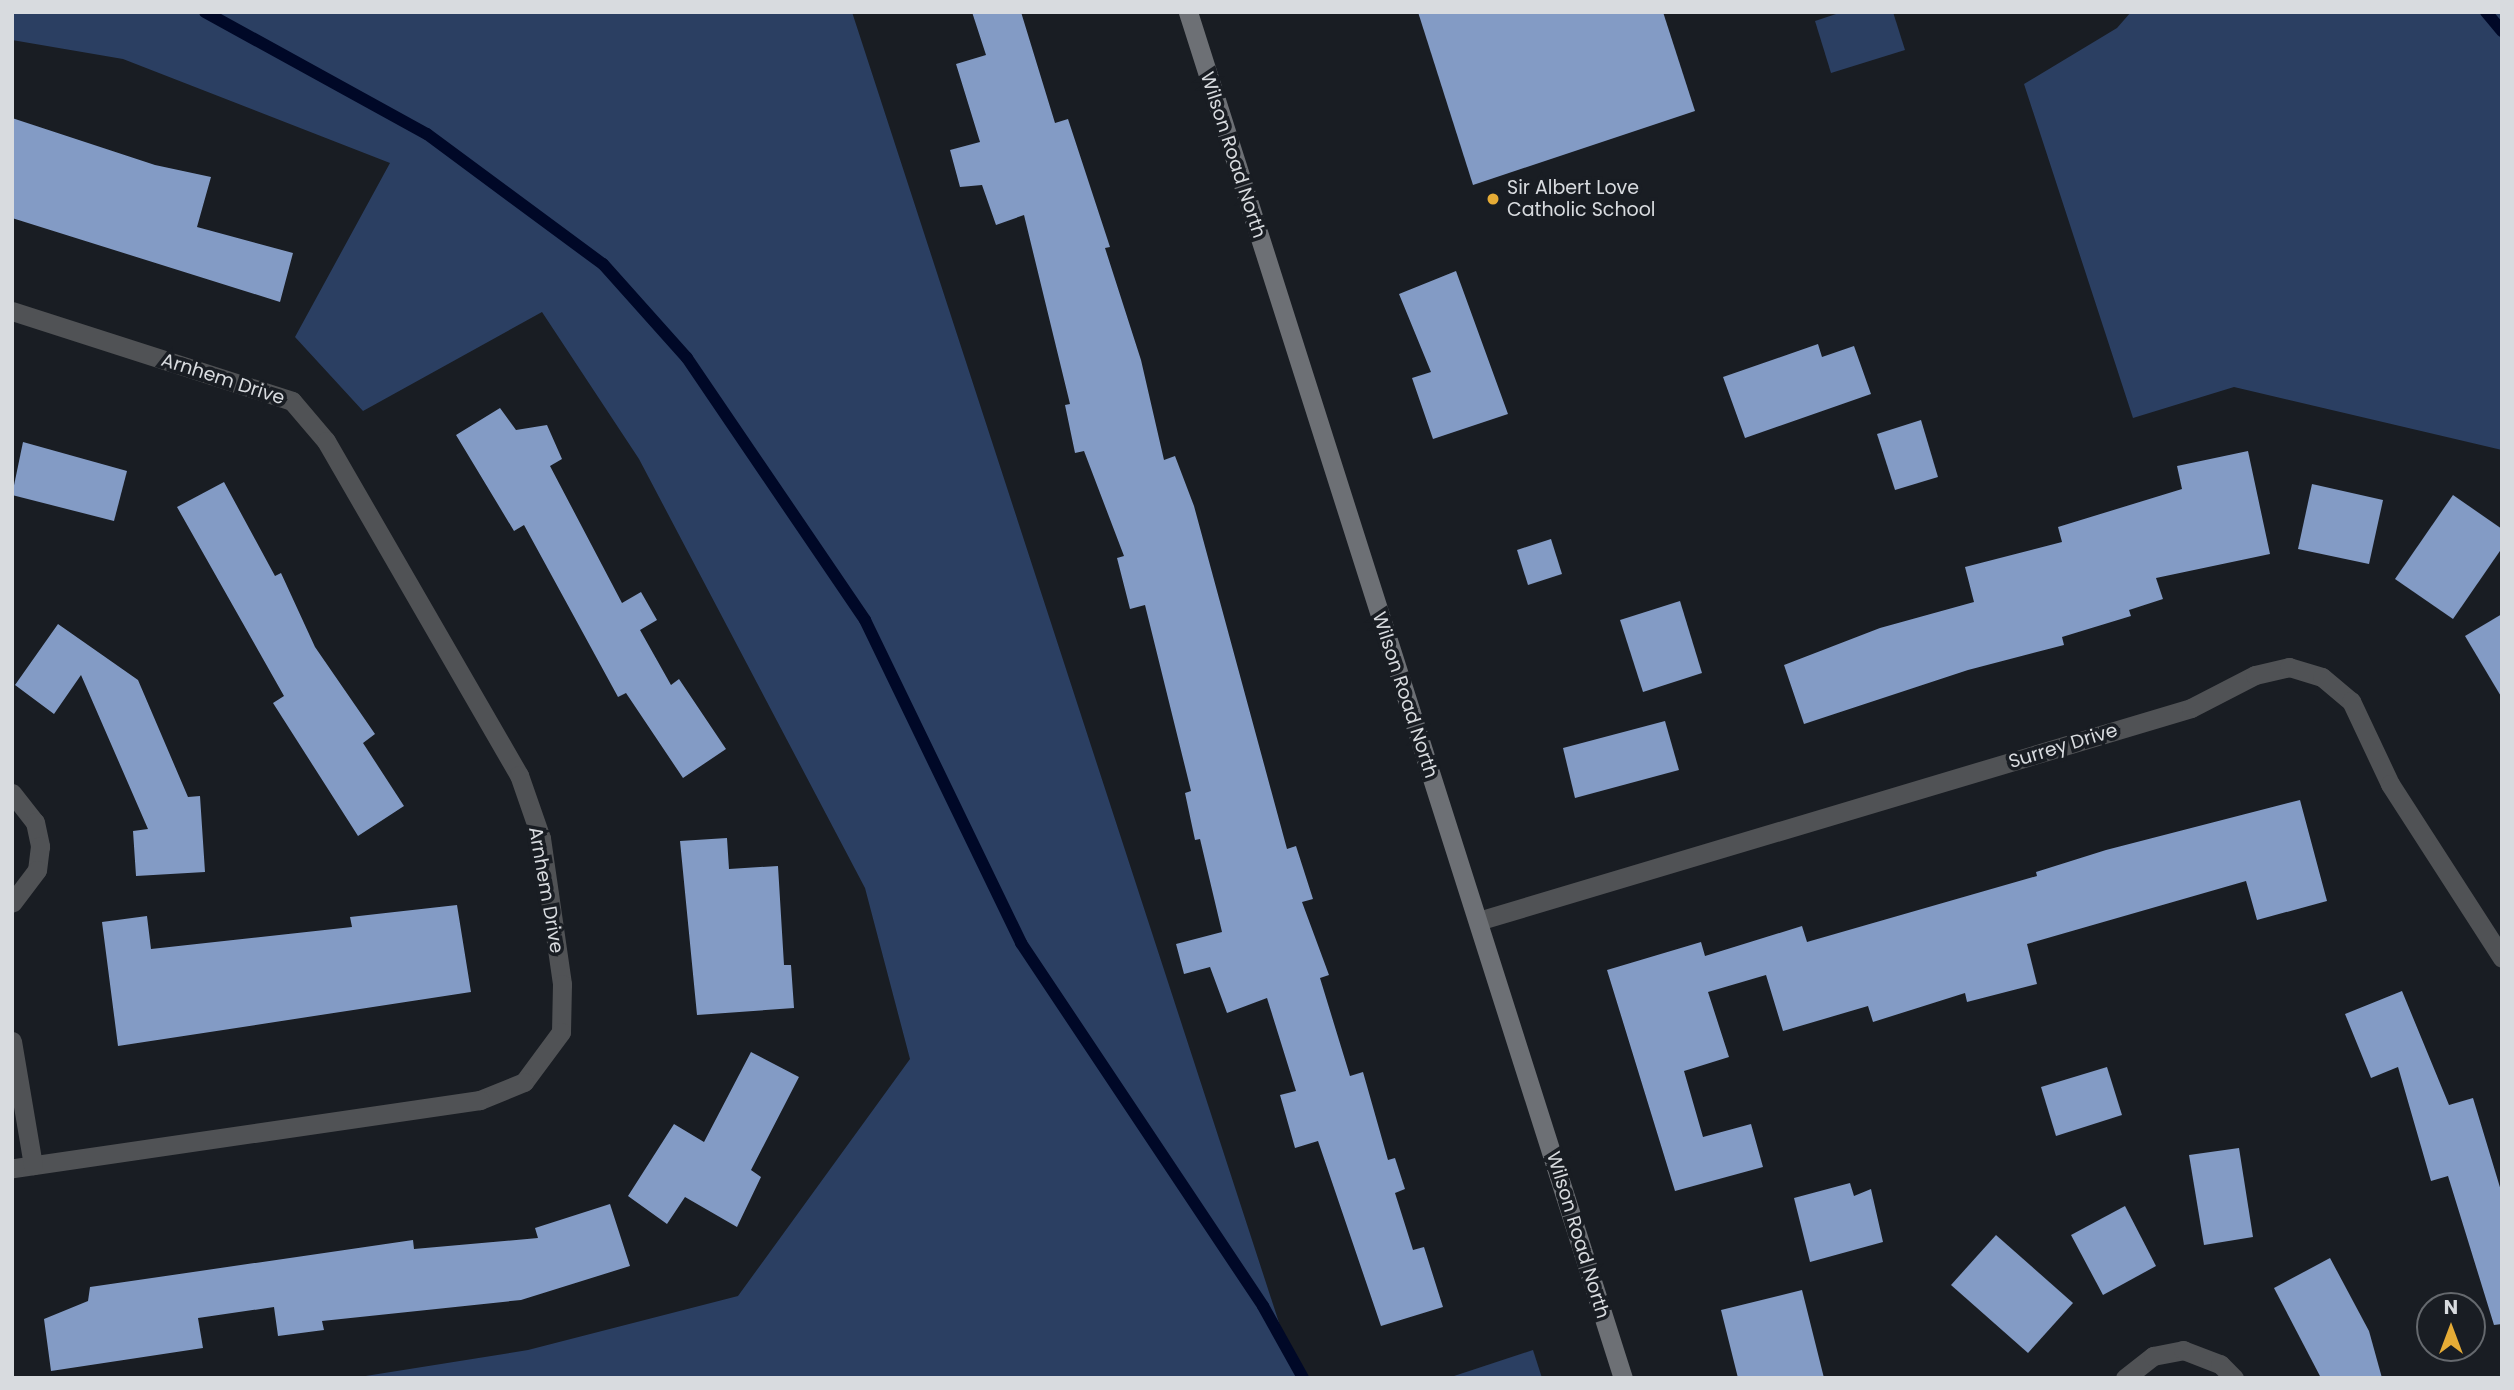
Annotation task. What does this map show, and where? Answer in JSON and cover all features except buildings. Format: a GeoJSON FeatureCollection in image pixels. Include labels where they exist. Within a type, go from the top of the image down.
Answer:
{"type":"FeatureCollection","features":[{"type":"Feature","properties":{"kind":"main road","name":"Wilson Road North"},"geometry":{"type":"LineString","coordinates":[[1188,12],[1623,1378]]}},
{"type":"Feature","properties":{"kind":"street","name":"Arnhem Drive"},"geometry":{"type":"LineString","coordinates":[[12,311],[292,401],[326,441],[519,775],[541,838],[562,984],[561,1032],[524,1082],[480,1100],[12,1168]]}},
{"type":"Feature","properties":{"kind":"street","name":"Surrey Drive"},"geometry":{"type":"LineString","coordinates":[[1478,921],[2191,708],[2255,675],[2289,667],[2322,677],[2351,701],[2389,784],[2502,958]]}},
{"type":"Feature","properties":{"kind":"street"},"geometry":{"type":"LineString","coordinates":[[12,793],[35,822],[40,846],[37,870],[12,903]]}},
{"type":"Feature","properties":{"kind":"street"},"geometry":{"type":"LineString","coordinates":[[12,1041],[33,1165]]}},
{"type":"Feature","properties":{"kind":"street"},"geometry":{"type":"LineString","coordinates":[[2125,1378],[2153,1356],[2183,1350],[2220,1364],[2234,1378]]}},
{"type":"Feature","properties":{"kind":"shaded area"},"geometry":{"type":"Polygon","coordinates":[[[12,12],[852,12],[1297,1378],[353,1378],[528,1350],[738,1296],[910,1059],[865,888],[639,459],[542,312],[363,411],[295,337],[390,163],[123,59],[12,40],[12,12]]]}},
{"type":"Feature","properties":{"kind":"shaded area"},"geometry":{"type":"Polygon","coordinates":[[[1842,12],[1893,12],[1905,50],[1831,73],[1815,21],[1842,12]]]}},
{"type":"Feature","properties":{"kind":"shaded area"},"geometry":{"type":"Polygon","coordinates":[[[2131,12],[2502,12],[2502,450],[2234,387],[2133,418],[2024,84],[2117,28],[2131,12]]]}},
{"type":"Feature","properties":{"kind":"shaded area"},"geometry":{"type":"Polygon","coordinates":[[[1533,1350],[1542,1378],[1448,1378],[1533,1350]]]}},
{"type":"Feature","properties":{"kind":"waterway"},"geometry":{"type":"LineString","coordinates":[[205,12],[427,134],[603,264],[687,358],[865,620],[1021,943],[1263,1306],[1303,1378]]}},
{"type":"Feature","properties":{"kind":"waterway"},"geometry":{"type":"LineString","coordinates":[[2486,12],[2502,31]]}},
{"type":"Feature","properties":{"kind":"place","name":"Sir Albert Love Catholic School"},"geometry":{"type":"Point","coordinates":[1493,199]}}]}
